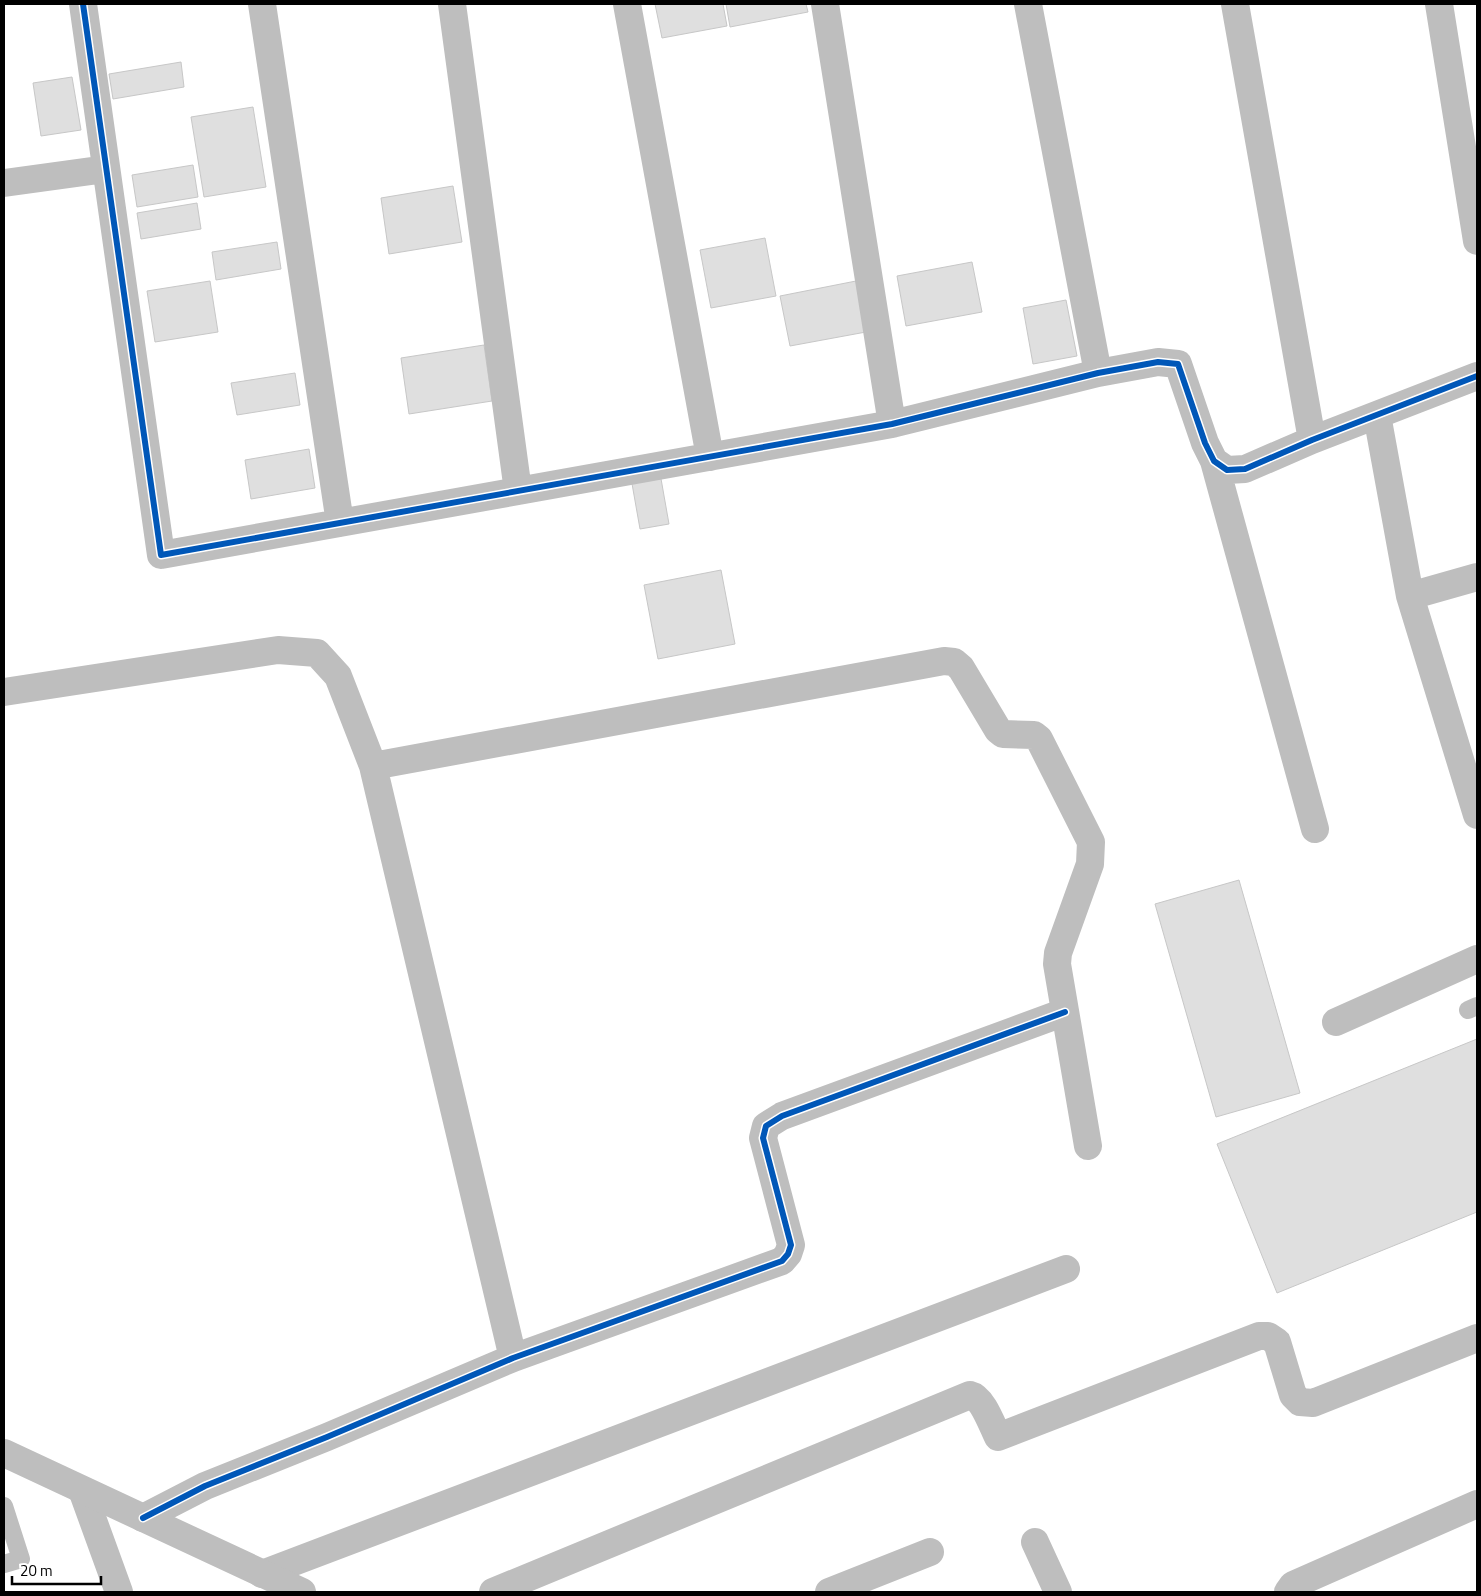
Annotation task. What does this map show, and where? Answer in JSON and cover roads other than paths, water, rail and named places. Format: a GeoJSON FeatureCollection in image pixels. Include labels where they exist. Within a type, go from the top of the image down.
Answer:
{"type":"FeatureCollection","features":[{"type":"Feature","properties":{"kind":"street"},"geometry":{"type":"LineString","coordinates":[[83,4],[162,555],[892,424],[1098,373],[1158,362],[1178,364],[1205,443],[1214,461],[1315,830]]}},
{"type":"Feature","properties":{"kind":"street"},"geometry":{"type":"LineString","coordinates":[[262,4],[340,523]]}},
{"type":"Feature","properties":{"kind":"street"},"geometry":{"type":"LineString","coordinates":[[452,4],[518,491]]}},
{"type":"Feature","properties":{"kind":"street"},"geometry":{"type":"LineString","coordinates":[[627,4],[710,457]]}},
{"type":"Feature","properties":{"kind":"street"},"geometry":{"type":"LineString","coordinates":[[825,4],[892,424]]}},
{"type":"Feature","properties":{"kind":"street"},"geometry":{"type":"LineString","coordinates":[[1028,4],[1098,373]]}},
{"type":"Feature","properties":{"kind":"street"},"geometry":{"type":"LineString","coordinates":[[1235,4],[1312,440]]}},
{"type":"Feature","properties":{"kind":"street"},"geometry":{"type":"LineString","coordinates":[[1439,4],[1477,241]]}},
{"type":"Feature","properties":{"kind":"street"},"geometry":{"type":"LineString","coordinates":[[4,184],[106,169]]}},
{"type":"Feature","properties":{"kind":"street"},"geometry":{"type":"LineString","coordinates":[[1214,461],[1228,470],[1245,469],[1312,440],[1477,376]]}},
{"type":"Feature","properties":{"kind":"street"},"geometry":{"type":"LineString","coordinates":[[1377,415],[1410,596],[1476,807]]}},
{"type":"Feature","properties":{"kind":"street"},"geometry":{"type":"LineString","coordinates":[[1410,596],[1477,577]]}},
{"type":"Feature","properties":{"kind":"street"},"geometry":{"type":"LineString","coordinates":[[4,692],[278,650],[317,653],[338,676],[373,766],[513,1358]]}},
{"type":"Feature","properties":{"kind":"street"},"geometry":{"type":"LineString","coordinates":[[373,766],[944,661],[954,662],[961,668],[998,730],[1003,734],[1034,735],[1039,739],[1091,842],[1090,864],[1058,953],[1057,964],[1088,1146]]}},
{"type":"Feature","properties":{"kind":"street"},"geometry":{"type":"LineString","coordinates":[[1336,1022],[1477,959]]}},
{"type":"Feature","properties":{"kind":"street"},"geometry":{"type":"LineString","coordinates":[[143,1518],[205,1486],[327,1437],[513,1358],[782,1261],[788,1254],[791,1245],[763,1138],[766,1126],[782,1116],[1065,1012]]}},
{"type":"Feature","properties":{"kind":"street"},"geometry":{"type":"LineString","coordinates":[[262,1574],[1066,1269]]}},
{"type":"Feature","properties":{"kind":"street"},"geometry":{"type":"LineString","coordinates":[[493,1592],[970,1395],[975,1396],[980,1402],[998,1436],[1259,1336],[1268,1336],[1278,1342],[1293,1395],[1300,1402],[1314,1403],[1477,1338]]}},
{"type":"Feature","properties":{"kind":"street"},"geometry":{"type":"LineString","coordinates":[[4,1453],[302,1592]]}},
{"type":"Feature","properties":{"kind":"street"},"geometry":{"type":"LineString","coordinates":[[82,1490],[119,1592]]}},
{"type":"Feature","properties":{"kind":"street"},"geometry":{"type":"LineString","coordinates":[[1288,1592],[1293,1585],[1477,1504]]}},
{"type":"Feature","properties":{"kind":"street"},"geometry":{"type":"LineString","coordinates":[[1035,1542],[1058,1592]]}},
{"type":"Feature","properties":{"kind":"street"},"geometry":{"type":"LineString","coordinates":[[829,1592],[930,1552]]}},
{"type":"Feature","properties":{"kind":"lane"},"geometry":{"type":"LineString","coordinates":[[4,1506],[21,1559],[4,1564]]}}]}
